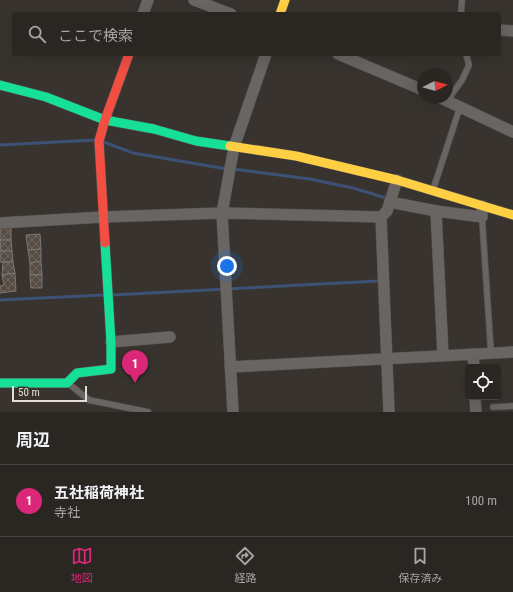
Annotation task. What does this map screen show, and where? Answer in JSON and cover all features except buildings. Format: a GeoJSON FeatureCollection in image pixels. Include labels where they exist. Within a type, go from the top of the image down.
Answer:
{"type":"FeatureCollection","features":[{"type":"Feature","properties":{"kind":"street"},"geometry":{"type":"LineString","coordinates":[[144,12],[148,0]]}},
{"type":"Feature","properties":{"kind":"street"},"geometry":{"type":"LineString","coordinates":[[194,0],[226,12]]}},
{"type":"Feature","properties":{"kind":"street"},"geometry":{"type":"LineString","coordinates":[[281,12],[284,0]]}},
{"type":"Feature","properties":{"kind":"street"},"geometry":{"type":"LineString","coordinates":[[501,30],[513,30]]}},
{"type":"Feature","properties":{"kind":"street"},"geometry":{"type":"LineString","coordinates":[[0,383],[67,383],[77,373],[110,369],[111,342],[99,141],[128,56]]}},
{"type":"Feature","properties":{"kind":"street"},"geometry":{"type":"LineString","coordinates":[[233,412],[222,213],[234,147],[265,56]]}},
{"type":"Feature","properties":{"kind":"street"},"geometry":{"type":"LineString","coordinates":[[343,56],[417,87]]}},
{"type":"Feature","properties":{"kind":"street"},"geometry":{"type":"LineString","coordinates":[[0,85],[46,97],[105,120],[154,129],[196,141],[296,156],[397,180],[513,215]]}},
{"type":"Feature","properties":{"kind":"street"},"geometry":{"type":"LineString","coordinates":[[453,103],[513,132]]}},
{"type":"Feature","properties":{"kind":"street"},"geometry":{"type":"LineString","coordinates":[[0,223],[103,217],[222,213],[381,217],[387,211],[397,180]]}},
{"type":"Feature","properties":{"kind":"street"},"geometry":{"type":"LineString","coordinates":[[390,202],[436,211],[482,217],[482,206]]}},
{"type":"Feature","properties":{"kind":"street"},"geometry":{"type":"LineString","coordinates":[[436,211],[443,355]]}},
{"type":"Feature","properties":{"kind":"street"},"geometry":{"type":"LineString","coordinates":[[381,217],[389,412]]}},
{"type":"Feature","properties":{"kind":"street"},"geometry":{"type":"LineString","coordinates":[[111,342],[170,337]]}},
{"type":"Feature","properties":{"kind":"street"},"geometry":{"type":"LineString","coordinates":[[230,366],[513,352]]}},
{"type":"Feature","properties":{"kind":"street"},"geometry":{"type":"LineString","coordinates":[[474,354],[474,364]]}},
{"type":"Feature","properties":{"kind":"street"},"geometry":{"type":"LineString","coordinates":[[475,400],[476,412]]}},
{"type":"Feature","properties":{"kind":"lane"},"geometry":{"type":"LineString","coordinates":[[461,12],[462,0]]}},
{"type":"Feature","properties":{"kind":"lane"},"geometry":{"type":"LineString","coordinates":[[453,90],[462,80],[468,65],[466,56]]}},
{"type":"Feature","properties":{"kind":"lane"},"geometry":{"type":"LineString","coordinates":[[433,191],[460,106]]}},
{"type":"Feature","properties":{"kind":"lane"},"geometry":{"type":"LineString","coordinates":[[482,217],[491,353]]}},
{"type":"Feature","properties":{"kind":"lane"},"geometry":{"type":"LineString","coordinates":[[67,383],[89,400],[148,412]]}},
{"type":"Feature","properties":{"kind":"lane"},"geometry":{"type":"LineString","coordinates":[[493,407],[513,406]]}},
{"type":"Feature","properties":{"kind":"waterway"},"geometry":{"type":"LineString","coordinates":[[0,145],[95,140]]}},
{"type":"Feature","properties":{"kind":"waterway"},"geometry":{"type":"LineString","coordinates":[[104,142],[133,153],[227,169]]}},
{"type":"Feature","properties":{"kind":"waterway"},"geometry":{"type":"LineString","coordinates":[[233,169],[310,179],[353,188],[386,198]]}},
{"type":"Feature","properties":{"kind":"waterway"},"geometry":{"type":"LineString","coordinates":[[112,295],[378,281]]}},
{"type":"Feature","properties":{"kind":"waterway"},"geometry":{"type":"LineString","coordinates":[[0,300],[103,295]]}},
{"type":"Feature","properties":{"kind":"traffic: fast"},"geometry":{"type":"LineString","coordinates":[[0,85],[46,97],[105,120],[154,129],[196,141],[230,146]]}},
{"type":"Feature","properties":{"kind":"traffic: fast"},"geometry":{"type":"LineString","coordinates":[[0,383],[67,383],[77,373],[111,369],[111,342],[105,243]]}},
{"type":"Feature","properties":{"kind":"traffic: slow"},"geometry":{"type":"LineString","coordinates":[[281,12],[285,0]]}},
{"type":"Feature","properties":{"kind":"traffic: slow"},"geometry":{"type":"LineString","coordinates":[[230,146],[296,156],[397,180],[513,215]]}},
{"type":"Feature","properties":{"kind":"traffic: jam"},"geometry":{"type":"LineString","coordinates":[[105,243],[99,141],[128,56]]}},
{"type":"Feature","properties":{"kind":"place","name":"五社稲荷神社"},"geometry":{"type":"Point","coordinates":[135,383]}}]}
